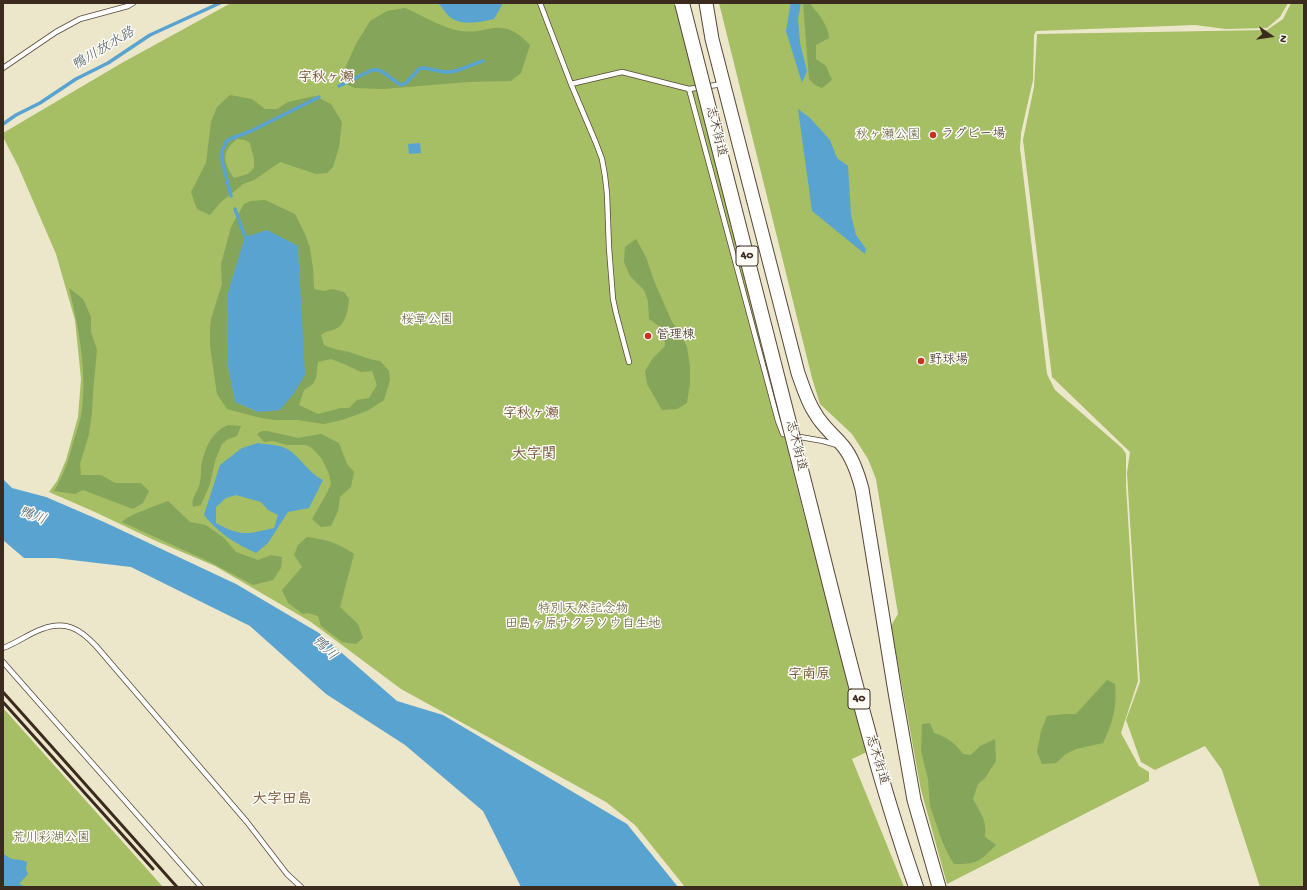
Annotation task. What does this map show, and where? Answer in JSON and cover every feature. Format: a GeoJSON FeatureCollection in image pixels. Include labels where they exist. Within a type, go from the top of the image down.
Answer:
{"type":"FeatureCollection","features":[{"type":"Feature","properties":{"kind":"main road","name":"志木街道"},"geometry":{"type":"LineString","coordinates":[[682,3],[868,732],[904,853],[916,887]]}},
{"type":"Feature","properties":{"kind":"street"},"geometry":{"type":"LineString","coordinates":[[706,3],[712,39],[798,373],[806,398],[815,414],[827,430],[844,447],[853,463],[862,489],[914,800],[939,887]]}},
{"type":"Feature","properties":{"kind":"lane"},"geometry":{"type":"LineString","coordinates":[[3,68],[56,32],[80,19],[128,6],[133,3]]}},
{"type":"Feature","properties":{"kind":"lane"},"geometry":{"type":"LineString","coordinates":[[540,3],[571,84],[596,143],[604,170],[614,298],[616,313],[629,362]]}},
{"type":"Feature","properties":{"kind":"lane"},"geometry":{"type":"LineString","coordinates":[[571,84],[622,72],[689,89],[724,84]]}},
{"type":"Feature","properties":{"kind":"lane"},"geometry":{"type":"LineString","coordinates":[[689,89],[776,414],[784,434],[823,441],[844,447]]}},
{"type":"Feature","properties":{"kind":"lane"},"geometry":{"type":"LineString","coordinates":[[3,648],[13,645],[42,629],[56,626],[72,627],[85,634],[247,822],[287,874],[301,887]]}},
{"type":"Feature","properties":{"kind":"lane"},"geometry":{"type":"LineString","coordinates":[[3,662],[201,887]]}},
{"type":"Feature","properties":{"kind":"green space","name":"桜草公園"},"geometry":{"type":"Polygon","coordinates":[[[231,3],[675,3],[803,510],[867,752],[852,759],[904,887],[685,887],[635,825],[606,802],[401,689],[311,622],[215,566],[49,492],[57,481],[66,460],[78,417],[81,379],[75,320],[56,254],[18,166],[3,137],[3,133],[120,64],[231,3]]]}},
{"type":"Feature","properties":{"kind":"green space","name":"秋ヶ瀬公園"},"geometry":{"type":"Polygon","coordinates":[[[719,3],[1288,3],[1280,17],[1267,28],[1226,29],[1195,25],[1036,31],[1034,35],[1033,80],[1021,133],[1020,148],[1047,374],[1055,390],[1122,448],[1126,454],[1126,486],[1138,681],[1121,733],[1139,766],[1149,772],[1149,781],[947,884],[921,790],[891,626],[898,614],[876,479],[868,459],[852,434],[820,404],[812,378],[719,3]]]}},
{"type":"Feature","properties":{"kind":"green space"},"geometry":{"type":"Polygon","coordinates":[[[803,3],[810,3],[822,18],[828,32],[829,38],[816,45],[816,59],[826,66],[832,80],[822,88],[815,85],[809,79],[803,3]]]}},
{"type":"Feature","properties":{"kind":"green space"},"geometry":{"type":"Polygon","coordinates":[[[1291,3],[1304,3],[1304,887],[1260,887],[1222,770],[1205,746],[1155,770],[1141,762],[1126,720],[1140,682],[1127,473],[1130,452],[1052,377],[1023,140],[1034,87],[1037,34],[1267,30],[1283,19],[1291,3]]]}},
{"type":"Feature","properties":{"kind":"green space"},"geometry":{"type":"Polygon","coordinates":[[[405,8],[456,30],[467,32],[501,28],[510,30],[519,35],[530,45],[521,73],[511,81],[468,82],[383,89],[355,88],[339,81],[356,44],[370,21],[387,11],[405,8]]]}},
{"type":"Feature","properties":{"kind":"green space"},"geometry":{"type":"Polygon","coordinates":[[[230,95],[252,99],[265,109],[277,109],[288,102],[315,96],[331,104],[342,122],[339,147],[333,167],[327,173],[316,174],[280,162],[254,180],[243,184],[220,203],[210,215],[197,209],[191,192],[206,163],[211,122],[217,107],[230,95]],[[237,139],[228,148],[226,153],[226,162],[234,178],[248,174],[254,168],[254,159],[250,143],[245,140],[237,139]]]}},
{"type":"Feature","properties":{"kind":"green space"},"geometry":{"type":"Polygon","coordinates":[[[265,200],[295,214],[310,248],[314,289],[324,291],[332,289],[344,292],[349,299],[346,317],[341,325],[321,335],[324,345],[380,361],[389,371],[390,380],[384,400],[367,411],[342,420],[324,424],[297,420],[275,420],[227,409],[217,394],[210,346],[211,319],[222,284],[221,264],[231,227],[244,204],[251,201],[265,200]],[[266,230],[245,238],[228,292],[227,361],[235,402],[258,412],[300,285],[298,246],[266,230]],[[331,359],[318,362],[316,378],[313,384],[304,390],[299,405],[318,414],[341,408],[349,408],[357,400],[369,398],[377,385],[372,371],[361,372],[331,359]]]}},
{"type":"Feature","properties":{"kind":"green space"},"geometry":{"type":"Polygon","coordinates":[[[636,239],[646,257],[654,281],[672,322],[680,332],[687,347],[690,366],[690,383],[687,403],[677,409],[662,410],[647,384],[645,371],[653,358],[665,346],[665,341],[662,330],[657,324],[649,319],[648,301],[644,290],[630,276],[624,262],[625,247],[636,239]]]}},
{"type":"Feature","properties":{"kind":"green space"},"geometry":{"type":"Polygon","coordinates":[[[69,288],[83,299],[91,317],[91,332],[97,350],[92,413],[89,434],[80,464],[81,475],[101,475],[115,483],[141,483],[149,491],[143,503],[133,509],[83,490],[75,494],[54,491],[70,456],[81,416],[83,400],[83,368],[79,335],[69,288]]]}},
{"type":"Feature","properties":{"kind":"green space"},"geometry":{"type":"Polygon","coordinates":[[[228,425],[241,426],[237,436],[228,439],[222,444],[215,461],[210,484],[201,505],[193,507],[194,496],[200,484],[201,468],[206,448],[217,432],[228,425]]]}},
{"type":"Feature","properties":{"kind":"green space"},"geometry":{"type":"Polygon","coordinates":[[[262,431],[298,438],[321,434],[339,443],[347,464],[354,472],[351,487],[340,497],[338,511],[331,526],[321,527],[312,519],[331,484],[329,474],[322,459],[312,448],[306,445],[287,445],[273,441],[264,442],[257,434],[262,431]]]}},
{"type":"Feature","properties":{"kind":"green space"},"geometry":{"type":"Polygon","coordinates":[[[168,501],[190,522],[206,525],[224,538],[236,552],[258,560],[271,555],[282,557],[281,568],[273,580],[253,585],[212,563],[122,522],[137,513],[168,501]]]}},
{"type":"Feature","properties":{"kind":"green space"},"geometry":{"type":"Polygon","coordinates":[[[307,537],[332,542],[354,554],[340,607],[358,624],[363,638],[356,644],[342,642],[321,626],[318,616],[308,613],[303,614],[288,603],[282,590],[302,567],[294,555],[298,545],[307,537]]]}},
{"type":"Feature","properties":{"kind":"green space"},"geometry":{"type":"Polygon","coordinates":[[[1107,680],[1115,684],[1115,707],[1112,721],[1103,743],[1076,749],[1066,754],[1056,763],[1042,764],[1037,752],[1041,731],[1047,716],[1076,714],[1107,680]]]}},
{"type":"Feature","properties":{"kind":"green space","name":"荒川彩湖公園"},"geometry":{"type":"Polygon","coordinates":[[[3,708],[163,887],[3,887],[3,708]]]}},
{"type":"Feature","properties":{"kind":"green space"},"geometry":{"type":"Polygon","coordinates":[[[930,723],[934,733],[943,736],[950,741],[963,754],[971,755],[980,746],[995,739],[996,761],[985,778],[978,784],[973,799],[984,821],[985,837],[996,845],[978,861],[954,864],[942,841],[930,806],[928,779],[921,751],[922,724],[930,723]]]}},
{"type":"Feature","properties":{"kind":"water"},"geometry":{"type":"Polygon","coordinates":[[[438,3],[503,3],[494,19],[466,23],[451,18],[438,3]]]}},
{"type":"Feature","properties":{"kind":"water"},"geometry":{"type":"Polygon","coordinates":[[[790,3],[801,3],[798,19],[800,43],[807,71],[802,83],[786,31],[790,3]]]}},
{"type":"Feature","properties":{"kind":"water"},"geometry":{"type":"Polygon","coordinates":[[[798,109],[810,118],[830,140],[837,158],[848,166],[851,215],[856,235],[866,249],[865,254],[812,211],[798,109]]]}},
{"type":"Feature","properties":{"kind":"water"},"geometry":{"type":"Polygon","coordinates":[[[420,143],[421,153],[409,154],[408,144],[420,143]]]}},
{"type":"Feature","properties":{"kind":"water"},"geometry":{"type":"Polygon","coordinates":[[[267,230],[298,246],[305,375],[294,393],[280,410],[258,412],[235,402],[227,361],[228,292],[245,237],[267,230]]]}},
{"type":"Feature","properties":{"kind":"water"},"geometry":{"type":"Polygon","coordinates":[[[258,443],[284,447],[292,452],[313,473],[323,480],[309,508],[288,512],[268,543],[256,553],[241,546],[228,537],[215,527],[204,515],[220,465],[242,448],[258,443]],[[236,495],[226,498],[216,507],[216,523],[232,531],[245,533],[274,528],[278,515],[268,510],[261,502],[236,495]]]}},
{"type":"Feature","properties":{"kind":"water","name":"鴨川"},"geometry":{"type":"Polygon","coordinates":[[[3,479],[12,488],[46,497],[104,522],[236,584],[319,633],[397,701],[443,715],[627,824],[678,887],[521,887],[483,811],[405,745],[326,694],[250,626],[131,567],[55,558],[24,558],[3,540],[3,479]]]}},
{"type":"Feature","properties":{"kind":"water"},"geometry":{"type":"Polygon","coordinates":[[[3,853],[10,858],[27,862],[26,869],[28,874],[19,884],[27,887],[3,887],[3,853]]]}},
{"type":"Feature","properties":{"kind":"waterway","name":"鴨川放水路"},"geometry":{"type":"LineString","coordinates":[[3,124],[16,115],[40,103],[76,79],[108,63],[150,35],[220,3]]}},
{"type":"Feature","properties":{"kind":"waterway"},"geometry":{"type":"LineString","coordinates":[[339,86],[372,70],[380,71],[401,85],[406,83],[420,68],[449,72],[483,61]]}},
{"type":"Feature","properties":{"kind":"waterway"},"geometry":{"type":"LineString","coordinates":[[231,196],[222,160],[222,151],[226,142],[319,97]]}},
{"type":"Feature","properties":{"kind":"waterway"},"geometry":{"type":"LineString","coordinates":[[235,209],[245,237]]}},
{"type":"Feature","properties":{"kind":"railway"},"geometry":{"type":"LineString","coordinates":[[3,692],[177,887]]}},
{"type":"Feature","properties":{"kind":"railway"},"geometry":{"type":"LineString","coordinates":[[3,702],[153,869]]}},
{"type":"Feature","properties":{"kind":"place","name":"ラグビー場"},"geometry":{"type":"Point","coordinates":[933,135]}},
{"type":"Feature","properties":{"kind":"place","name":"管理棟"},"geometry":{"type":"Point","coordinates":[648,336]}},
{"type":"Feature","properties":{"kind":"place","name":"野球場"},"geometry":{"type":"Point","coordinates":[921,361]}},
{"type":"Feature","properties":{"kind":"district","name":"字秋ヶ瀬"},"geometry":{"type":"Point","coordinates":[326,79]}},
{"type":"Feature","properties":{"kind":"district","name":"字秋ヶ瀬"},"geometry":{"type":"Point","coordinates":[531,415]}},
{"type":"Feature","properties":{"kind":"district","name":"大字関"},"geometry":{"type":"Point","coordinates":[534,456]}},
{"type":"Feature","properties":{"kind":"district","name":"字南原"},"geometry":{"type":"Point","coordinates":[809,676]}},
{"type":"Feature","properties":{"kind":"district","name":"大字田島"},"geometry":{"type":"Point","coordinates":[282,801]}},
{"type":"Feature","properties":{"kind":"park label","name":"特別天然記念物 田島ヶ原サクラソウ自生地"},"geometry":{"type":"Point","coordinates":[583,618]}}]}
